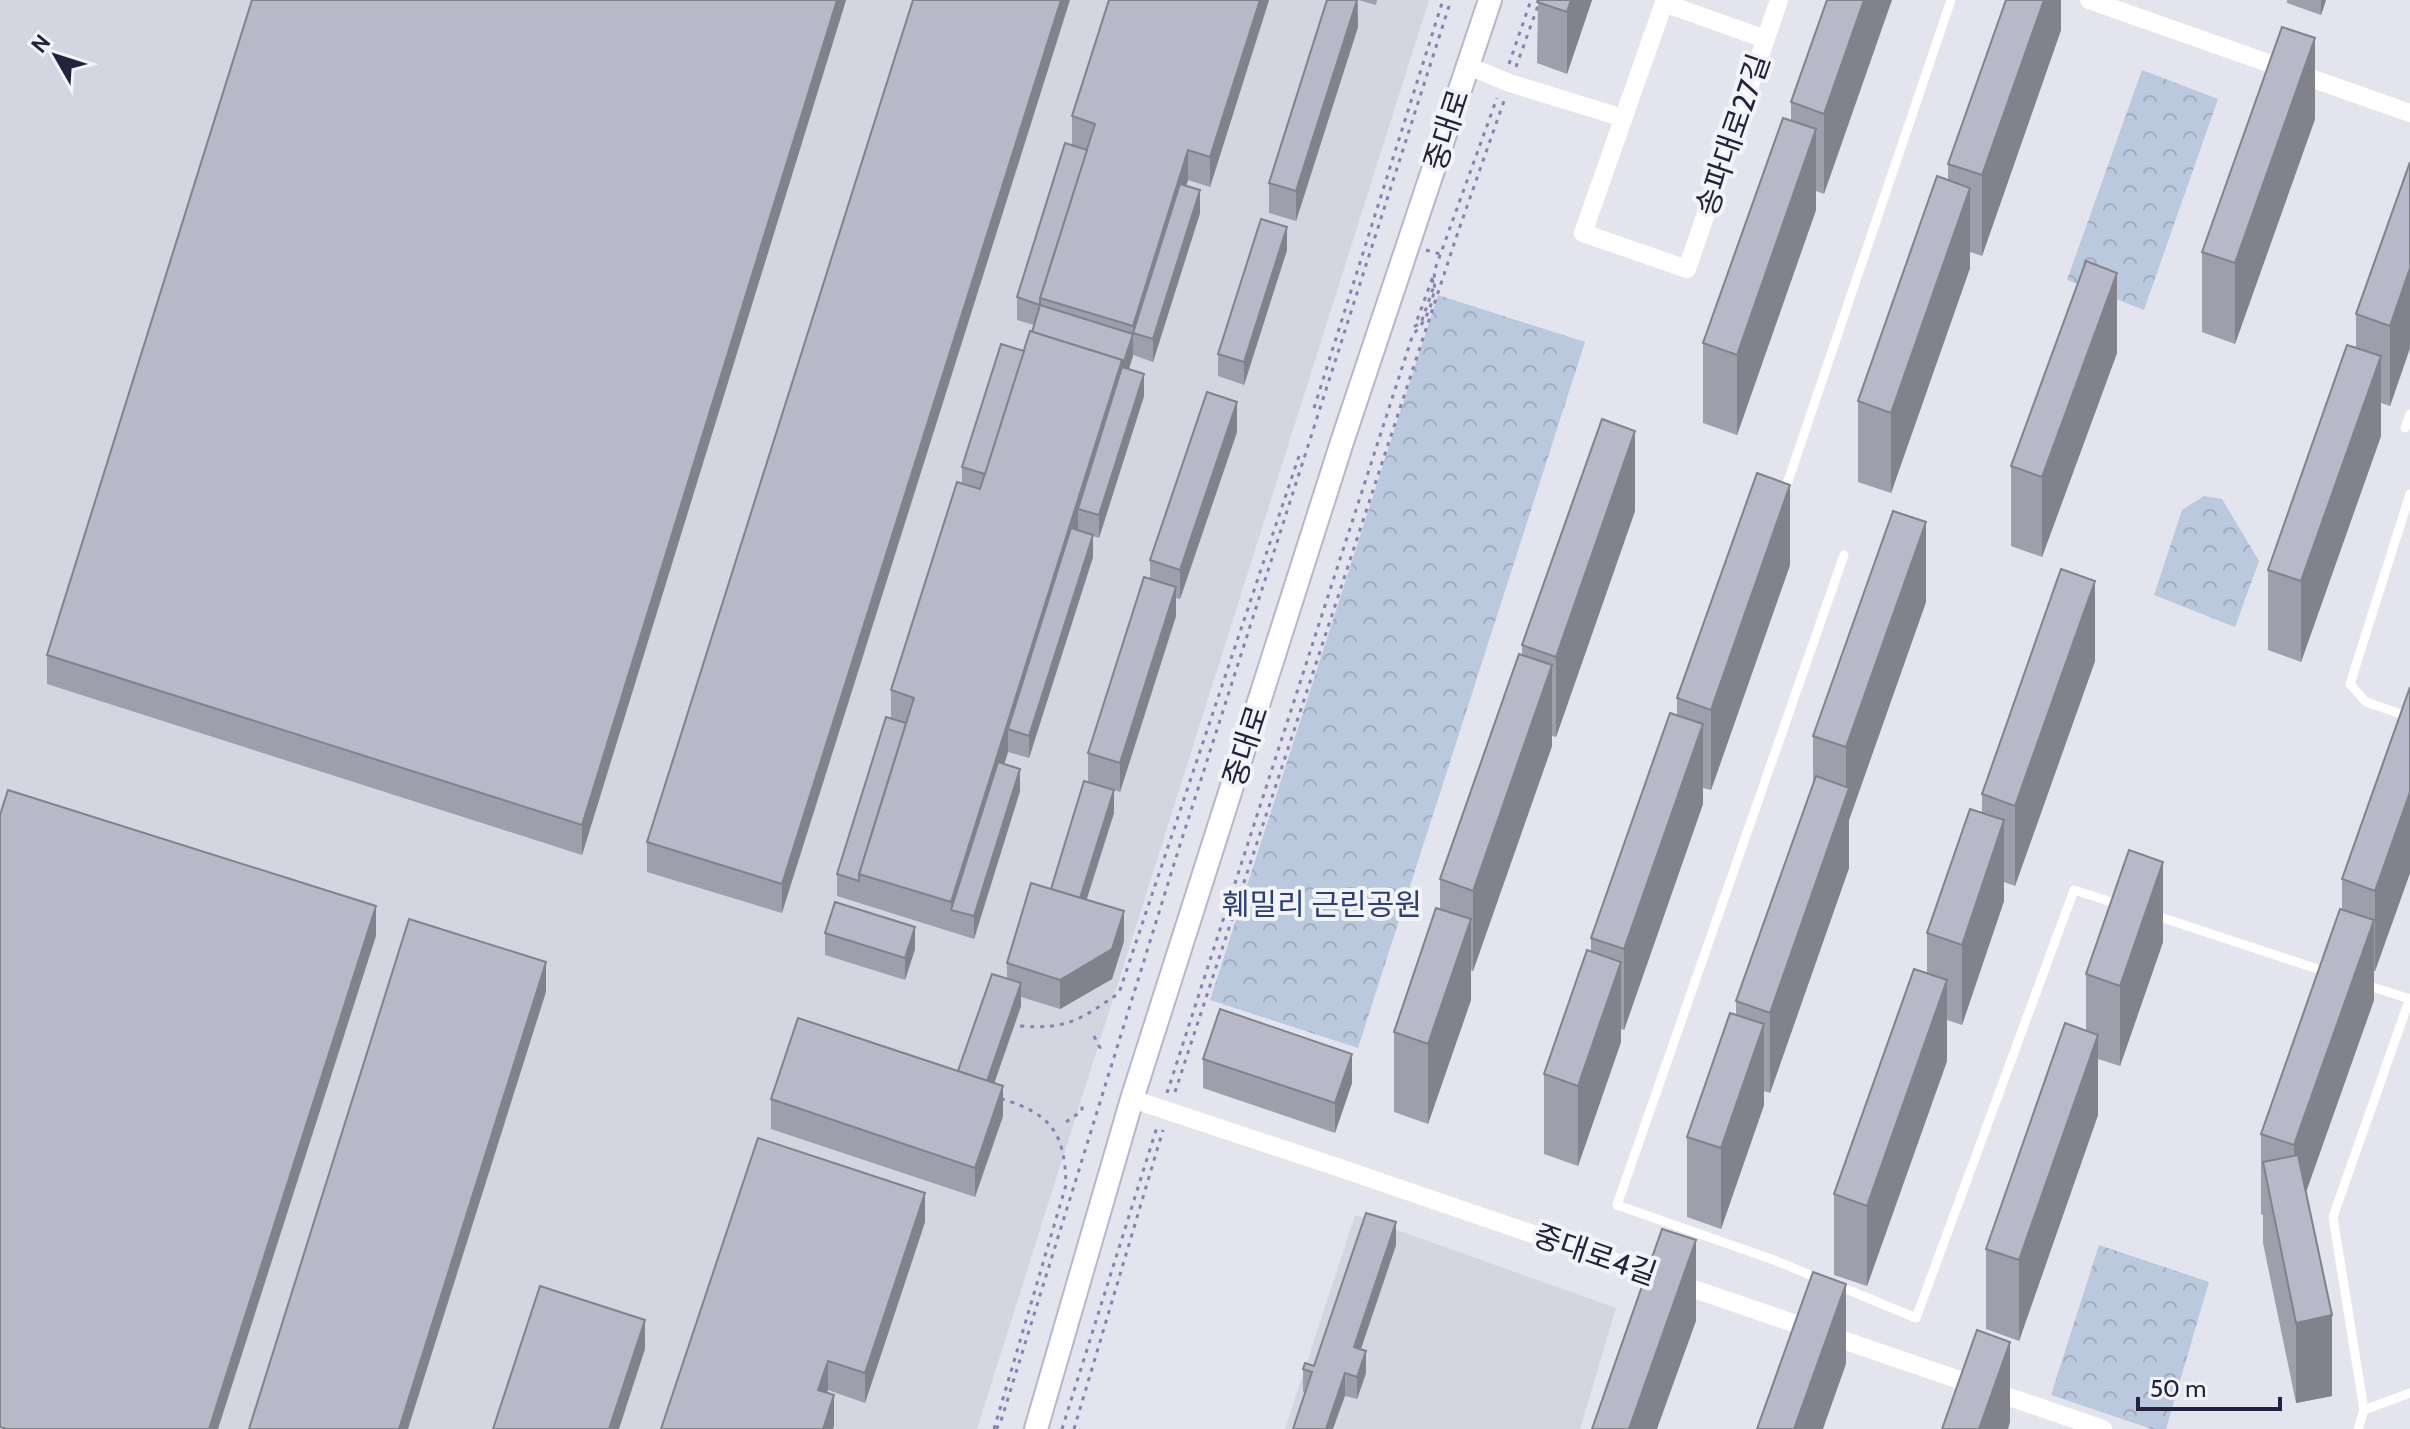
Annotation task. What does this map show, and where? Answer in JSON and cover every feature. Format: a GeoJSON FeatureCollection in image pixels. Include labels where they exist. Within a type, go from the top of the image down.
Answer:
{"type":"FeatureCollection","features":[{"type":"Feature","properties":{"kind":"main road","name":"중대로"},"geometry":{"type":"LineString","coordinates":[[1036,1429],[1132,1099],[1342,442],[1490,0]]}},
{"type":"Feature","properties":{"kind":"street","name":"송파대로27길"},"geometry":{"type":"LineString","coordinates":[[1623,118],[1583,233],[1687,269],[1779,0]]}},
{"type":"Feature","properties":{"kind":"street"},"geometry":{"type":"LineString","coordinates":[[2089,0],[2410,113]]}},
{"type":"Feature","properties":{"kind":"street"},"geometry":{"type":"LineString","coordinates":[[1623,118],[1664,1],[1765,39]]}},
{"type":"Feature","properties":{"kind":"street","name":"중대로"},"geometry":{"type":"LineString","coordinates":[[1468,66],[1623,118]]}},
{"type":"Feature","properties":{"kind":"street","name":"중대로4길"},"geometry":{"type":"LineString","coordinates":[[1132,1099],[2103,1429]]}},
{"type":"Feature","properties":{"kind":"lane"},"geometry":{"type":"LineString","coordinates":[[1781,503],[1951,0]]}},
{"type":"Feature","properties":{"kind":"lane"},"geometry":{"type":"LineString","coordinates":[[2405,428],[2410,414]]}},
{"type":"Feature","properties":{"kind":"lane"},"geometry":{"type":"LineString","coordinates":[[2410,494],[2350,684],[2366,702],[2410,717]]}},
{"type":"Feature","properties":{"kind":"lane"},"geometry":{"type":"LineString","coordinates":[[1844,555],[1617,1205],[1774,1260],[1916,1318],[2074,890],[2133,909]]}},
{"type":"Feature","properties":{"kind":"lane"},"geometry":{"type":"LineString","coordinates":[[2147,913],[2337,975]]}},
{"type":"Feature","properties":{"kind":"lane"},"geometry":{"type":"LineString","coordinates":[[2352,980],[2410,999],[2333,1217],[2364,1410],[2358,1429]]}},
{"type":"Feature","properties":{"kind":"lane"},"geometry":{"type":"LineString","coordinates":[[2364,1410],[2410,1393]]}},
{"type":"Feature","properties":{"kind":"path"},"geometry":{"type":"LineString","coordinates":[[1314,408],[1443,0]]}},
{"type":"Feature","properties":{"kind":"path"},"geometry":{"type":"LineString","coordinates":[[995,1429],[1000,1424],[1175,863],[1451,0]]}},
{"type":"Feature","properties":{"kind":"path"},"geometry":{"type":"LineString","coordinates":[[1062,1429],[1165,1110],[1457,235],[1531,0]]}},
{"type":"Feature","properties":{"kind":"path"},"geometry":{"type":"LineString","coordinates":[[1074,1429],[1165,1110],[1172,1072],[1403,363],[1413,334],[1423,325],[1436,285],[1434,272],[1540,0]]}},
{"type":"Feature","properties":{"kind":"path"},"geometry":{"type":"LineString","coordinates":[[1427,300],[1421,323],[1415,326],[1427,300]]}},
{"type":"Feature","properties":{"kind":"path"},"geometry":{"type":"LineString","coordinates":[[1020,1026],[1047,1028],[1066,1023],[1087,1016],[1119,993],[1300,453]]}},
{"type":"Feature","properties":{"kind":"path"},"geometry":{"type":"LineString","coordinates":[[1094,1036],[1100,1048],[1098,1054]]}},
{"type":"Feature","properties":{"kind":"path"},"geometry":{"type":"LineString","coordinates":[[995,1429],[1066,1185],[1066,1154],[1053,1128],[1045,1119],[1023,1106],[999,1098]]}},
{"type":"Feature","properties":{"kind":"path"},"geometry":{"type":"LineString","coordinates":[[1066,1122],[1082,1111],[1082,1106]]}},
{"type":"Feature","properties":{"kind":"shaded area"},"geometry":{"type":"Polygon","coordinates":[[[0,0],[1429,0],[977,1429],[0,1429],[0,0]]]}},
{"type":"Feature","properties":{"kind":"shaded area"},"geometry":{"type":"Polygon","coordinates":[[[1355,1215],[1616,1308],[1580,1429],[1285,1429],[1355,1215]]]}},
{"type":"Feature","properties":{"kind":"green space"},"geometry":{"type":"Polygon","coordinates":[[[2142,70],[2218,99],[2144,310],[2067,280],[2142,70]]]}},
{"type":"Feature","properties":{"kind":"green space","name":"훼밀리 근린공원"},"geometry":{"type":"Polygon","coordinates":[[[1438,295],[1585,342],[1358,1048],[1210,1000],[1438,295]]]}},
{"type":"Feature","properties":{"kind":"green space"},"geometry":{"type":"Polygon","coordinates":[[[2204,496],[2222,499],[2259,561],[2235,627],[2154,595],[2182,510],[2204,496]]]}},
{"type":"Feature","properties":{"kind":"green space"},"geometry":{"type":"Polygon","coordinates":[[[2099,1245],[2209,1282],[2166,1429],[2152,1429],[2051,1395],[2099,1245]]]}},
{"type":"Feature","properties":{"kind":"building"},"geometry":{"type":"Polygon","coordinates":[[[252,0],[837,0],[582,825],[47,655],[252,0]]]}},
{"type":"Feature","properties":{"kind":"building"},"geometry":{"type":"Polygon","coordinates":[[[913,0],[1061,0],[782,884],[647,842],[913,0]]]}},
{"type":"Feature","properties":{"kind":"building"},"geometry":{"type":"Polygon","coordinates":[[[1109,0],[1260,0],[1210,157],[1188,150],[1133,326],[1040,298],[1095,124],[1072,116],[1109,0]]]}},
{"type":"Feature","properties":{"kind":"building"},"geometry":{"type":"Polygon","coordinates":[[[1327,0],[1357,0],[1296,191],[1269,183],[1327,0]]]}},
{"type":"Feature","properties":{"kind":"building"},"geometry":{"type":"Polygon","coordinates":[[[1538,0],[1571,0],[1567,12],[1538,0]]]}},
{"type":"Feature","properties":{"kind":"building"},"geometry":{"type":"Polygon","coordinates":[[[1827,0],[1864,0],[1824,114],[1791,102],[1827,0]]]}},
{"type":"Feature","properties":{"kind":"building"},"geometry":{"type":"Polygon","coordinates":[[[2006,0],[2044,0],[1982,175],[1948,164],[2006,0]]]}},
{"type":"Feature","properties":{"kind":"building"},"geometry":{"type":"Polygon","coordinates":[[[2282,27],[2315,38],[2235,263],[2202,252],[2282,27]]]}},
{"type":"Feature","properties":{"kind":"building"},"geometry":{"type":"Polygon","coordinates":[[[1783,118],[1816,129],[1737,355],[1703,343],[1783,118]]]}},
{"type":"Feature","properties":{"kind":"building"},"geometry":{"type":"Polygon","coordinates":[[[1065,143],[1087,150],[1040,305],[1017,297],[1065,143]]]}},
{"type":"Feature","properties":{"kind":"building"},"geometry":{"type":"Polygon","coordinates":[[[2410,162],[2410,268],[2390,326],[2356,314],[2410,162]]]}},
{"type":"Feature","properties":{"kind":"building"},"geometry":{"type":"Polygon","coordinates":[[[1937,176],[1970,188],[1891,413],[1858,401],[1937,176]]]}},
{"type":"Feature","properties":{"kind":"building"},"geometry":{"type":"Polygon","coordinates":[[[1180,184],[1200,190],[1153,339],[1133,333],[1180,184]]]}},
{"type":"Feature","properties":{"kind":"building"},"geometry":{"type":"Polygon","coordinates":[[[1261,219],[1287,227],[1244,362],[1218,354],[1261,219]]]}},
{"type":"Feature","properties":{"kind":"building"},"geometry":{"type":"Polygon","coordinates":[[[2086,261],[2117,273],[2042,477],[2011,466],[2086,261]]]}},
{"type":"Feature","properties":{"kind":"building"},"geometry":{"type":"Polygon","coordinates":[[[1040,305],[1133,334],[1122,367],[1122,360],[1032,332],[1040,305]]]}},
{"type":"Feature","properties":{"kind":"building"},"geometry":{"type":"Polygon","coordinates":[[[1030,331],[1122,360],[951,902],[859,874],[914,698],[891,690],[957,482],[980,489],[1030,331]]]}},
{"type":"Feature","properties":{"kind":"building"},"geometry":{"type":"Polygon","coordinates":[[[1001,344],[1024,351],[985,474],[962,467],[1001,344]]]}},
{"type":"Feature","properties":{"kind":"building"},"geometry":{"type":"Polygon","coordinates":[[[2347,345],[2381,356],[2301,581],[2268,570],[2347,345]]]}},
{"type":"Feature","properties":{"kind":"building"},"geometry":{"type":"Polygon","coordinates":[[[1122,367],[1144,374],[1099,515],[1078,509],[1122,367]]]}},
{"type":"Feature","properties":{"kind":"building"},"geometry":{"type":"Polygon","coordinates":[[[1207,392],[1237,402],[1180,570],[1150,560],[1207,392]]]}},
{"type":"Feature","properties":{"kind":"building"},"geometry":{"type":"Polygon","coordinates":[[[1602,419],[1635,431],[1556,657],[1522,645],[1602,419]]]}},
{"type":"Feature","properties":{"kind":"building"},"geometry":{"type":"Polygon","coordinates":[[[1757,473],[1790,485],[1711,710],[1677,698],[1757,473]]]}},
{"type":"Feature","properties":{"kind":"building"},"geometry":{"type":"Polygon","coordinates":[[[1893,511],[1926,522],[1846,747],[1813,736],[1893,511]]]}},
{"type":"Feature","properties":{"kind":"building"},"geometry":{"type":"Polygon","coordinates":[[[1071,528],[1093,535],[1029,736],[1008,729],[1071,528]]]}},
{"type":"Feature","properties":{"kind":"building"},"geometry":{"type":"Polygon","coordinates":[[[2061,569],[2095,581],[2015,806],[1982,794],[2061,569]]]}},
{"type":"Feature","properties":{"kind":"building"},"geometry":{"type":"Polygon","coordinates":[[[1144,577],[1176,587],[1120,763],[1088,753],[1144,577]]]}},
{"type":"Feature","properties":{"kind":"building"},"geometry":{"type":"Polygon","coordinates":[[[1519,654],[1552,665],[1473,891],[1440,879],[1519,654]]]}},
{"type":"Feature","properties":{"kind":"building"},"geometry":{"type":"Polygon","coordinates":[[[2410,687],[2410,792],[2375,891],[2342,879],[2410,687]]]}},
{"type":"Feature","properties":{"kind":"building"},"geometry":{"type":"Polygon","coordinates":[[[1670,713],[1703,724],[1624,949],[1591,938],[1670,713]]]}},
{"type":"Feature","properties":{"kind":"building"},"geometry":{"type":"Polygon","coordinates":[[[886,717],[906,723],[859,881],[837,874],[886,717]]]}},
{"type":"Feature","properties":{"kind":"building"},"geometry":{"type":"Polygon","coordinates":[[[998,762],[1020,769],[974,916],[951,910],[998,762]]]}},
{"type":"Feature","properties":{"kind":"building"},"geometry":{"type":"Polygon","coordinates":[[[1816,776],[1849,788],[1770,1013],[1736,1001],[1816,776]]]}},
{"type":"Feature","properties":{"kind":"building"},"geometry":{"type":"Polygon","coordinates":[[[1084,781],[1114,790],[1080,898],[1051,889],[1084,781]]]}},
{"type":"Feature","properties":{"kind":"building"},"geometry":{"type":"Polygon","coordinates":[[[8,790],[376,906],[209,1429],[0,1427],[0,815],[8,790]]]}},
{"type":"Feature","properties":{"kind":"building"},"geometry":{"type":"Polygon","coordinates":[[[1970,809],[2004,820],[1962,945],[1927,933],[1970,809]]]}},
{"type":"Feature","properties":{"kind":"building"},"geometry":{"type":"Polygon","coordinates":[[[2129,850],[2163,862],[2120,986],[2086,974],[2129,850]]]}},
{"type":"Feature","properties":{"kind":"building"},"geometry":{"type":"Polygon","coordinates":[[[1031,883],[1124,911],[1112,949],[1060,980],[1007,963],[1031,883]]]}},
{"type":"Feature","properties":{"kind":"building"},"geometry":{"type":"Polygon","coordinates":[[[835,902],[915,927],[905,958],[825,933],[835,902]]]}},
{"type":"Feature","properties":{"kind":"building"},"geometry":{"type":"Polygon","coordinates":[[[1436,908],[1471,919],[1428,1044],[1394,1032],[1436,908]]]}},
{"type":"Feature","properties":{"kind":"building"},"geometry":{"type":"Polygon","coordinates":[[[2340,909],[2374,920],[2294,1145],[2261,1134],[2340,909]]]}},
{"type":"Feature","properties":{"kind":"building"},"geometry":{"type":"Polygon","coordinates":[[[409,919],[546,962],[399,1429],[249,1429],[409,919]]]}},
{"type":"Feature","properties":{"kind":"building"},"geometry":{"type":"Polygon","coordinates":[[[1587,950],[1621,962],[1578,1086],[1544,1074],[1587,950]]]}},
{"type":"Feature","properties":{"kind":"building"},"geometry":{"type":"Polygon","coordinates":[[[1914,969],[1947,980],[1867,1206],[1834,1194],[1914,969]]]}},
{"type":"Feature","properties":{"kind":"building"},"geometry":{"type":"Polygon","coordinates":[[[992,974],[1021,983],[987,1081],[958,1071],[992,974]]]}},
{"type":"Feature","properties":{"kind":"building"},"geometry":{"type":"Polygon","coordinates":[[[1220,1009],[1352,1054],[1335,1103],[1203,1059],[1220,1009]]]}},
{"type":"Feature","properties":{"kind":"building"},"geometry":{"type":"Polygon","coordinates":[[[1730,1013],[1764,1024],[1721,1148],[1687,1137],[1730,1013]]]}},
{"type":"Feature","properties":{"kind":"building"},"geometry":{"type":"Polygon","coordinates":[[[798,1018],[1003,1086],[975,1168],[771,1099],[798,1018]]]}},
{"type":"Feature","properties":{"kind":"building"},"geometry":{"type":"Polygon","coordinates":[[[2065,1023],[2098,1035],[2019,1260],[1986,1249],[2065,1023]]]}},
{"type":"Feature","properties":{"kind":"building"},"geometry":{"type":"Polygon","coordinates":[[[758,1138],[925,1193],[865,1373],[828,1361],[818,1390],[834,1395],[823,1429],[661,1429],[758,1138]]]}},
{"type":"Feature","properties":{"kind":"building"},"geometry":{"type":"Polygon","coordinates":[[[2298,1155],[2332,1315],[2296,1323],[2263,1162],[2298,1155]]]}},
{"type":"Feature","properties":{"kind":"building"},"geometry":{"type":"Polygon","coordinates":[[[1366,1213],[1396,1222],[1354,1347],[1366,1351],[1357,1377],[1345,1373],[1326,1429],[1293,1429],[1312,1372],[1303,1369],[1305,1363],[1314,1366],[1366,1213]]]}},
{"type":"Feature","properties":{"kind":"building"},"geometry":{"type":"Polygon","coordinates":[[[1662,1229],[1696,1240],[1629,1429],[1592,1429],[1662,1229]]]}},
{"type":"Feature","properties":{"kind":"building"},"geometry":{"type":"Polygon","coordinates":[[[1813,1272],[1846,1284],[1794,1429],[1757,1429],[1813,1272]]]}},
{"type":"Feature","properties":{"kind":"building"},"geometry":{"type":"Polygon","coordinates":[[[540,1286],[645,1320],[609,1429],[493,1429],[540,1286]]]}},
{"type":"Feature","properties":{"kind":"building"},"geometry":{"type":"Polygon","coordinates":[[[1977,1330],[2010,1342],[1979,1429],[1942,1429],[1977,1330]]]}}]}
